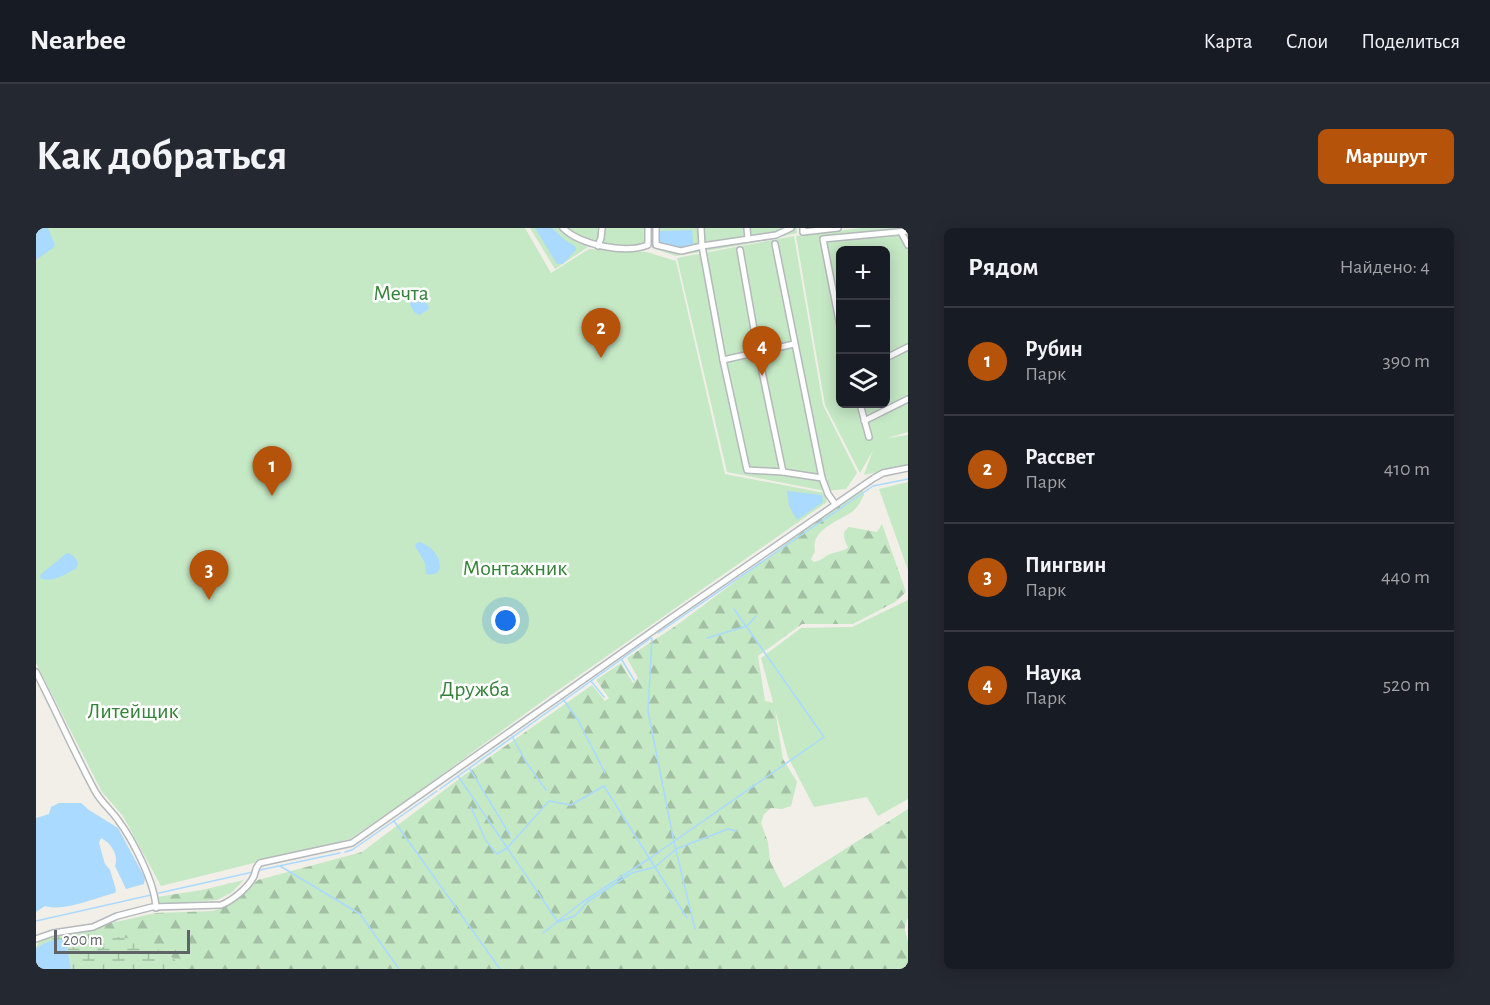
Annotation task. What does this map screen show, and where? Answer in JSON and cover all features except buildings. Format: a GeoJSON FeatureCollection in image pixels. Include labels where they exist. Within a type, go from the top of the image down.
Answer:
{"type":"FeatureCollection","features":[{"type":"Feature","properties":{"kind":"street"},"geometry":{"type":"LineString","coordinates":[[563,228],[581,240],[598,246],[639,248],[648,245],[648,228]]}},
{"type":"Feature","properties":{"kind":"street"},"geometry":{"type":"LineString","coordinates":[[598,246],[602,228]]}},
{"type":"Feature","properties":{"kind":"street"},"geometry":{"type":"LineString","coordinates":[[656,228],[656,245],[681,251],[776,235],[791,228]]}},
{"type":"Feature","properties":{"kind":"street"},"geometry":{"type":"LineString","coordinates":[[701,228],[702,246],[723,360],[747,470],[783,472],[822,478]]}},
{"type":"Feature","properties":{"kind":"street"},"geometry":{"type":"LineString","coordinates":[[747,228],[748,239]]}},
{"type":"Feature","properties":{"kind":"street"},"geometry":{"type":"LineString","coordinates":[[803,228],[803,232],[838,228]]}},
{"type":"Feature","properties":{"kind":"street"},"geometry":{"type":"LineString","coordinates":[[836,306],[823,239],[905,231],[908,245]]}},
{"type":"Feature","properties":{"kind":"street"},"geometry":{"type":"LineString","coordinates":[[775,243],[822,478],[835,504]]}},
{"type":"Feature","properties":{"kind":"street"},"geometry":{"type":"LineString","coordinates":[[740,250],[783,472]]}},
{"type":"Feature","properties":{"kind":"street"},"geometry":{"type":"LineString","coordinates":[[723,360],[794,344]]}},
{"type":"Feature","properties":{"kind":"street"},"geometry":{"type":"LineString","coordinates":[[890,356],[908,347]]}},
{"type":"Feature","properties":{"kind":"street"},"geometry":{"type":"LineString","coordinates":[[864,421],[908,399]]}},
{"type":"Feature","properties":{"kind":"street"},"geometry":{"type":"LineString","coordinates":[[861,408],[869,437]]}},
{"type":"Feature","properties":{"kind":"street"},"geometry":{"type":"LineString","coordinates":[[36,939],[53,933],[93,927],[117,916],[156,908],[228,903],[250,882],[256,866],[260,863],[352,843],[835,504],[882,473],[908,468]]}},
{"type":"Feature","properties":{"kind":"street"},"geometry":{"type":"LineString","coordinates":[[36,672],[97,795],[123,827],[136,852],[154,891],[156,908]]}},
{"type":"Feature","properties":{"kind":"green space"},"geometry":{"type":"Polygon","coordinates":[[[36,228],[525,228],[551,273],[589,249],[647,252],[676,261],[725,474],[825,493],[827,502],[350,839],[161,886],[123,816],[102,792],[36,663],[36,228]]]}},
{"type":"Feature","properties":{"kind":"green space"},"geometry":{"type":"Polygon","coordinates":[[[530,228],[648,228],[648,247],[641,250],[588,247],[555,269],[530,228]]]}},
{"type":"Feature","properties":{"kind":"green space"},"geometry":{"type":"Polygon","coordinates":[[[652,228],[797,228],[797,233],[676,256],[652,248],[652,228]]]}},
{"type":"Feature","properties":{"kind":"green space"},"geometry":{"type":"Polygon","coordinates":[[[861,228],[908,228],[908,432],[887,438],[908,435],[908,465],[864,475],[873,450],[860,473],[825,405],[796,236],[861,228]]]}},
{"type":"Feature","properties":{"kind":"green space"},"geometry":{"type":"Polygon","coordinates":[[[794,236],[823,405],[857,473],[846,489],[825,491],[727,472],[677,258],[794,236]]]}},
{"type":"Feature","properties":{"kind":"green space"},"geometry":{"type":"Polygon","coordinates":[[[908,482],[908,570],[879,489],[908,482]]]}},
{"type":"Feature","properties":{"kind":"green space"},"geometry":{"type":"Polygon","coordinates":[[[858,490],[863,490],[864,495],[858,506],[821,531],[811,559],[816,562],[848,548],[844,534],[849,527],[877,532],[882,524],[906,592],[895,602],[853,624],[802,624],[758,656],[765,701],[774,703],[783,759],[797,782],[791,806],[782,809],[771,808],[764,814],[761,823],[768,842],[770,861],[784,888],[908,809],[908,918],[905,927],[908,942],[908,969],[186,969],[165,952],[71,932],[156,913],[213,911],[228,906],[258,880],[362,852],[467,773],[592,685],[605,701],[609,698],[596,680],[621,663],[633,683],[638,678],[627,658],[677,625],[858,490]]]}},
{"type":"Feature","properties":{"kind":"green space"},"geometry":{"type":"Polygon","coordinates":[[[908,600],[908,799],[878,816],[867,797],[814,807],[788,757],[761,658],[801,628],[852,627],[908,600]]]}},
{"type":"Feature","properties":{"kind":"green space"},"geometry":{"type":"Polygon","coordinates":[[[244,880],[231,893],[217,900],[159,904],[157,897],[202,890],[244,880]]]}},
{"type":"Feature","properties":{"kind":"green space"},"geometry":{"type":"Polygon","coordinates":[[[71,932],[127,938],[165,952],[186,969],[71,969],[66,942],[47,942],[36,948],[39,941],[71,932]]]}},
{"type":"Feature","properties":{"kind":"water"},"geometry":{"type":"Polygon","coordinates":[[[36,228],[48,228],[55,245],[36,260],[36,228]]]}},
{"type":"Feature","properties":{"kind":"water"},"geometry":{"type":"Polygon","coordinates":[[[535,228],[552,228],[575,246],[576,250],[563,264],[557,264],[535,228]]]}},
{"type":"Feature","properties":{"kind":"water"},"geometry":{"type":"Polygon","coordinates":[[[692,230],[693,244],[689,248],[659,244],[660,231],[692,230]]]}},
{"type":"Feature","properties":{"kind":"water"},"geometry":{"type":"Polygon","coordinates":[[[416,292],[421,295],[429,307],[419,315],[414,312],[407,298],[416,292]]]}},
{"type":"Feature","properties":{"kind":"water"},"geometry":{"type":"Polygon","coordinates":[[[787,491],[822,495],[823,502],[797,520],[789,506],[787,491]]]}},
{"type":"Feature","properties":{"kind":"water"},"geometry":{"type":"Polygon","coordinates":[[[418,542],[432,549],[436,555],[440,567],[438,572],[426,574],[425,563],[415,546],[418,542]]]}},
{"type":"Feature","properties":{"kind":"water"},"geometry":{"type":"Polygon","coordinates":[[[67,553],[76,559],[78,563],[76,569],[54,579],[40,578],[41,574],[67,553]]]}},
{"type":"Feature","properties":{"kind":"water"},"geometry":{"type":"Polygon","coordinates":[[[59,803],[81,803],[118,828],[145,878],[144,884],[126,889],[115,866],[116,858],[113,850],[101,838],[99,843],[105,864],[110,870],[115,893],[70,906],[45,906],[36,912],[36,818],[49,814],[51,807],[59,803]]]}},
{"type":"Feature","properties":{"kind":"water"},"geometry":{"type":"Polygon","coordinates":[[[60,939],[66,942],[71,969],[36,969],[36,948],[60,939]]]}},
{"type":"Feature","properties":{"kind":"waterway"},"geometry":{"type":"LineString","coordinates":[[658,633],[873,486],[908,479]]}},
{"type":"Feature","properties":{"kind":"waterway"},"geometry":{"type":"LineString","coordinates":[[543,933],[581,903],[824,737],[734,609]]}},
{"type":"Feature","properties":{"kind":"waterway"},"geometry":{"type":"LineString","coordinates":[[707,638],[747,626],[756,616]]}},
{"type":"Feature","properties":{"kind":"waterway"},"geometry":{"type":"LineString","coordinates":[[440,789],[651,638]]}},
{"type":"Feature","properties":{"kind":"waterway"},"geometry":{"type":"LineString","coordinates":[[652,638],[648,711],[674,842],[695,929]]}},
{"type":"Feature","properties":{"kind":"waterway"},"geometry":{"type":"LineString","coordinates":[[622,660],[634,680]]}},
{"type":"Feature","properties":{"kind":"waterway"},"geometry":{"type":"LineString","coordinates":[[591,681],[604,697]]}},
{"type":"Feature","properties":{"kind":"waterway"},"geometry":{"type":"LineString","coordinates":[[563,699],[578,720],[605,773]]}},
{"type":"Feature","properties":{"kind":"waterway"},"geometry":{"type":"LineString","coordinates":[[512,736],[526,762],[546,790]]}},
{"type":"Feature","properties":{"kind":"waterway"},"geometry":{"type":"LineString","coordinates":[[470,769],[510,835]]}},
{"type":"Feature","properties":{"kind":"waterway"},"geometry":{"type":"LineString","coordinates":[[458,776],[558,922],[575,916],[587,902],[632,873],[655,867],[676,849],[728,829],[736,831]]}},
{"type":"Feature","properties":{"kind":"waterway"},"geometry":{"type":"LineString","coordinates":[[471,807],[486,841],[497,854],[507,848],[549,801],[571,805],[604,786],[687,918]]}},
{"type":"Feature","properties":{"kind":"waterway"},"geometry":{"type":"LineString","coordinates":[[345,852],[352,850],[437,791]]}},
{"type":"Feature","properties":{"kind":"waterway"},"geometry":{"type":"LineString","coordinates":[[394,821],[500,969]]}},
{"type":"Feature","properties":{"kind":"waterway"},"geometry":{"type":"LineString","coordinates":[[260,870],[340,853]]}},
{"type":"Feature","properties":{"kind":"waterway"},"geometry":{"type":"LineString","coordinates":[[280,866],[360,914],[399,969]]}},
{"type":"Feature","properties":{"kind":"waterway"},"geometry":{"type":"LineString","coordinates":[[159,893],[253,872]]}},
{"type":"Feature","properties":{"kind":"waterway"},"geometry":{"type":"LineString","coordinates":[[36,921],[151,895]]}},
{"type":"Feature","properties":{"kind":"place","name":"Рассвет"},"geometry":{"type":"Point","coordinates":[601,358]}},
{"type":"Feature","properties":{"kind":"place","name":"Наука"},"geometry":{"type":"Point","coordinates":[762,376]}},
{"type":"Feature","properties":{"kind":"place","name":"Рубин"},"geometry":{"type":"Point","coordinates":[272,496]}},
{"type":"Feature","properties":{"kind":"place","name":"Пингвин"},"geometry":{"type":"Point","coordinates":[209,600]}},
{"type":"Feature","properties":{"kind":"park label","name":"Мечта"},"geometry":{"type":"Point","coordinates":[401,293]}},
{"type":"Feature","properties":{"kind":"park label","name":"Монтажник"},"geometry":{"type":"Point","coordinates":[515,568]}},
{"type":"Feature","properties":{"kind":"park label","name":"Дружба"},"geometry":{"type":"Point","coordinates":[475,689]}},
{"type":"Feature","properties":{"kind":"park label","name":"Литейщик"},"geometry":{"type":"Point","coordinates":[133,711]}}]}
